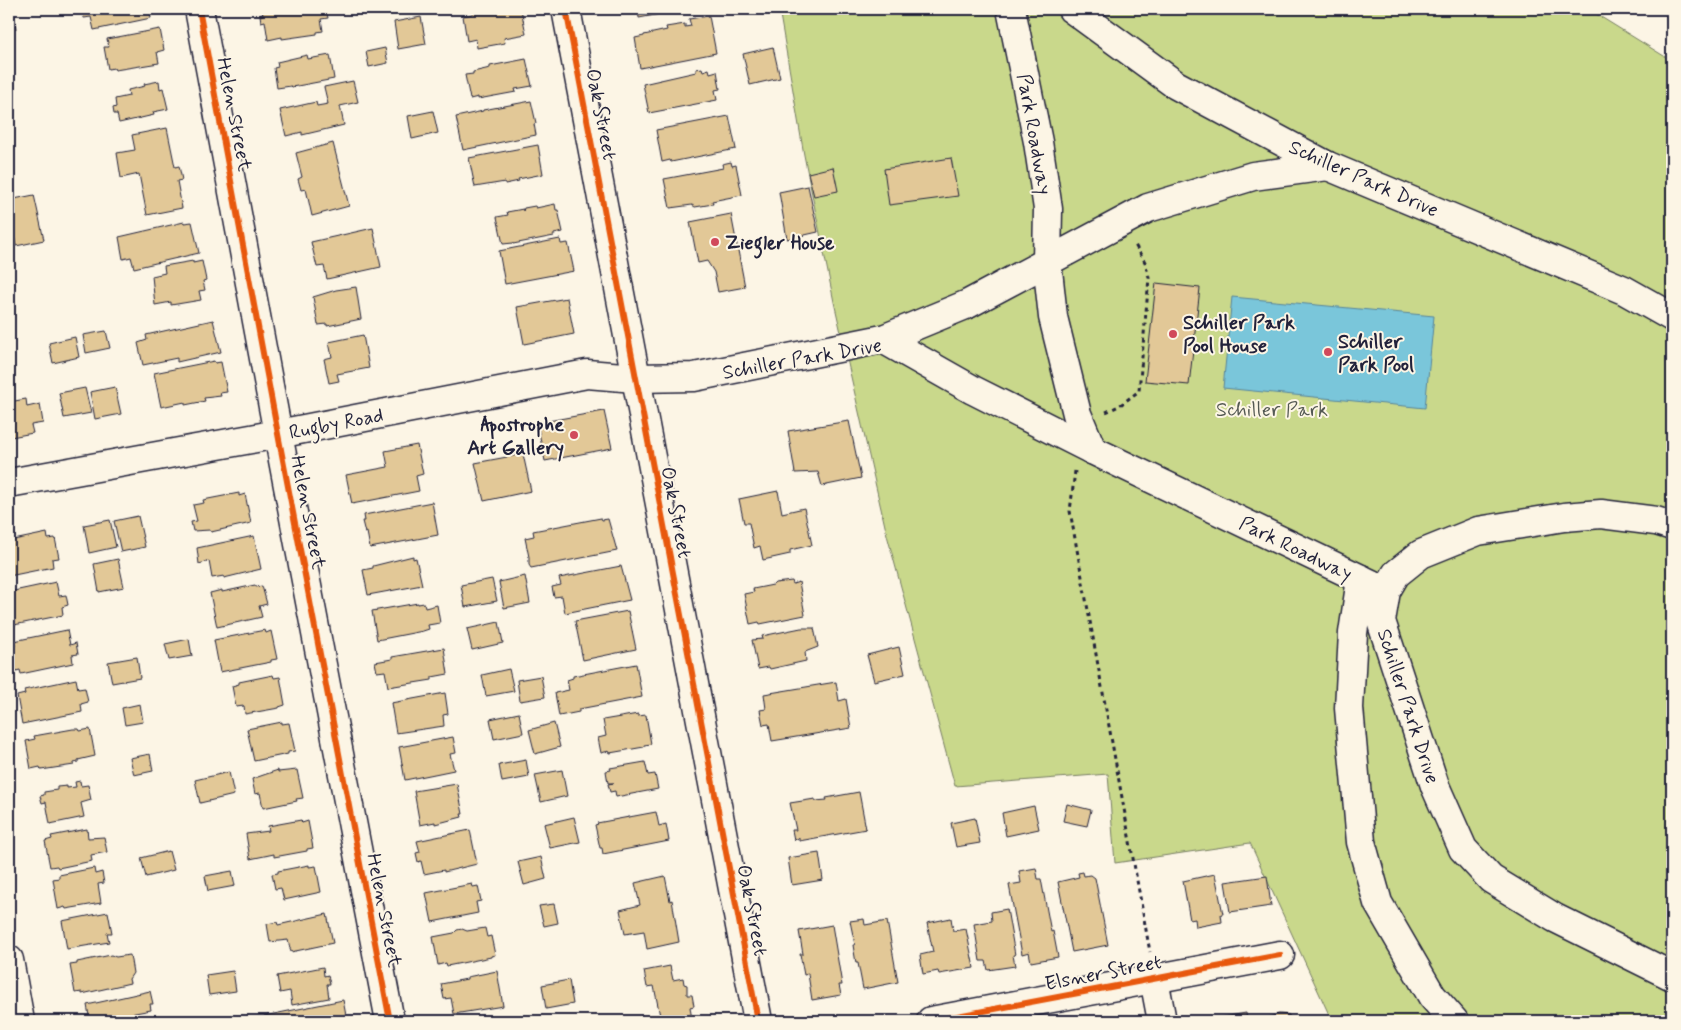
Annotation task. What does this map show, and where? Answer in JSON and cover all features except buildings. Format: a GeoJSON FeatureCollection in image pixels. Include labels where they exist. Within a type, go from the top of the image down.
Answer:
{"type":"FeatureCollection","features":[{"type":"Feature","properties":{"kind":"street","name":"Helen Street"},"geometry":{"type":"LineString","coordinates":[[198,9],[390,1021]]}},
{"type":"Feature","properties":{"kind":"street","name":"Oak Street"},"geometry":{"type":"LineString","coordinates":[[566,9],[758,1021]]}},
{"type":"Feature","properties":{"kind":"street","name":"Park Roadway"},"geometry":{"type":"LineString","coordinates":[[1011,9],[1038,142],[1048,209],[1047,261],[1053,317],[1084,439],[1361,579],[1353,633],[1349,708],[1361,842],[1378,903],[1432,996],[1454,1021]]}},
{"type":"Feature","properties":{"kind":"street","name":"Schiller Park Drive"},"geometry":{"type":"LineString","coordinates":[[1072,9],[1176,85],[1328,166],[1624,290],[1672,318]]}},
{"type":"Feature","properties":{"kind":"street"},"geometry":{"type":"LineString","coordinates":[[883,339],[968,304],[1148,208],[1253,176],[1328,166]]}},
{"type":"Feature","properties":{"kind":"street","name":"Schiller Park Drive"},"geometry":{"type":"LineString","coordinates":[[635,378],[694,377],[883,339],[973,390],[1084,439]]}},
{"type":"Feature","properties":{"kind":"street","name":"Rugby Road"},"geometry":{"type":"LineString","coordinates":[[9,484],[588,374],[635,378]]}},
{"type":"Feature","properties":{"kind":"street","name":"Schiller Park Drive"},"geometry":{"type":"LineString","coordinates":[[1672,526],[1656,521],[1601,514],[1564,517],[1478,531],[1422,554],[1396,574],[1386,591],[1381,621],[1435,786],[1463,849],[1491,879],[1555,918],[1672,976]]}},
{"type":"Feature","properties":{"kind":"street"},"geometry":{"type":"LineString","coordinates":[[1361,579],[1386,591]]}},
{"type":"Feature","properties":{"kind":"street","name":"Elsner Street"},"geometry":{"type":"LineString","coordinates":[[931,1021],[1280,955]]}},
{"type":"Feature","properties":{"kind":"street"},"geometry":{"type":"LineString","coordinates":[[9,960],[20,1021]]}},
{"type":"Feature","properties":{"kind":"street"},"geometry":{"type":"LineString","coordinates":[[1154,979],[1162,1021]]}},
{"type":"Feature","properties":{"kind":"path"},"geometry":{"type":"LineString","coordinates":[[1121,222],[1145,262],[1149,278],[1139,391],[1119,406],[1084,439],[1070,511],[1154,979]]}},
{"type":"Feature","properties":{"kind":"green space","name":"Schiller Park"},"geometry":{"type":"Polygon","coordinates":[[[779,9],[1588,9],[1672,61],[1672,1021],[1332,1021],[1250,843],[1115,863],[1108,774],[955,786],[887,535],[834,302],[804,155],[779,9]]]}},
{"type":"Feature","properties":{"kind":"water","name":"Schiller Park Pool"},"geometry":{"type":"Polygon","coordinates":[[[1232,297],[1434,316],[1425,408],[1223,388],[1232,297]]]}},
{"type":"Feature","properties":{"kind":"cycle path"},"geometry":{"type":"LineString","coordinates":[[199,9],[390,1021]]}},
{"type":"Feature","properties":{"kind":"cycle path"},"geometry":{"type":"LineString","coordinates":[[566,9],[758,1021]]}},
{"type":"Feature","properties":{"kind":"cycle path"},"geometry":{"type":"LineString","coordinates":[[931,1021],[1280,955]]}},
{"type":"Feature","properties":{"kind":"place","name":"Ziegler House"},"geometry":{"type":"Point","coordinates":[715,242]}},
{"type":"Feature","properties":{"kind":"place","name":"Schiller Park Pool House"},"geometry":{"type":"Point","coordinates":[1173,334]}},
{"type":"Feature","properties":{"kind":"place","name":"Schiller Park Pool"},"geometry":{"type":"Point","coordinates":[1328,352]}},
{"type":"Feature","properties":{"kind":"place","name":"Apostrophe Art Gallery"},"geometry":{"type":"Point","coordinates":[574,435]}}]}
